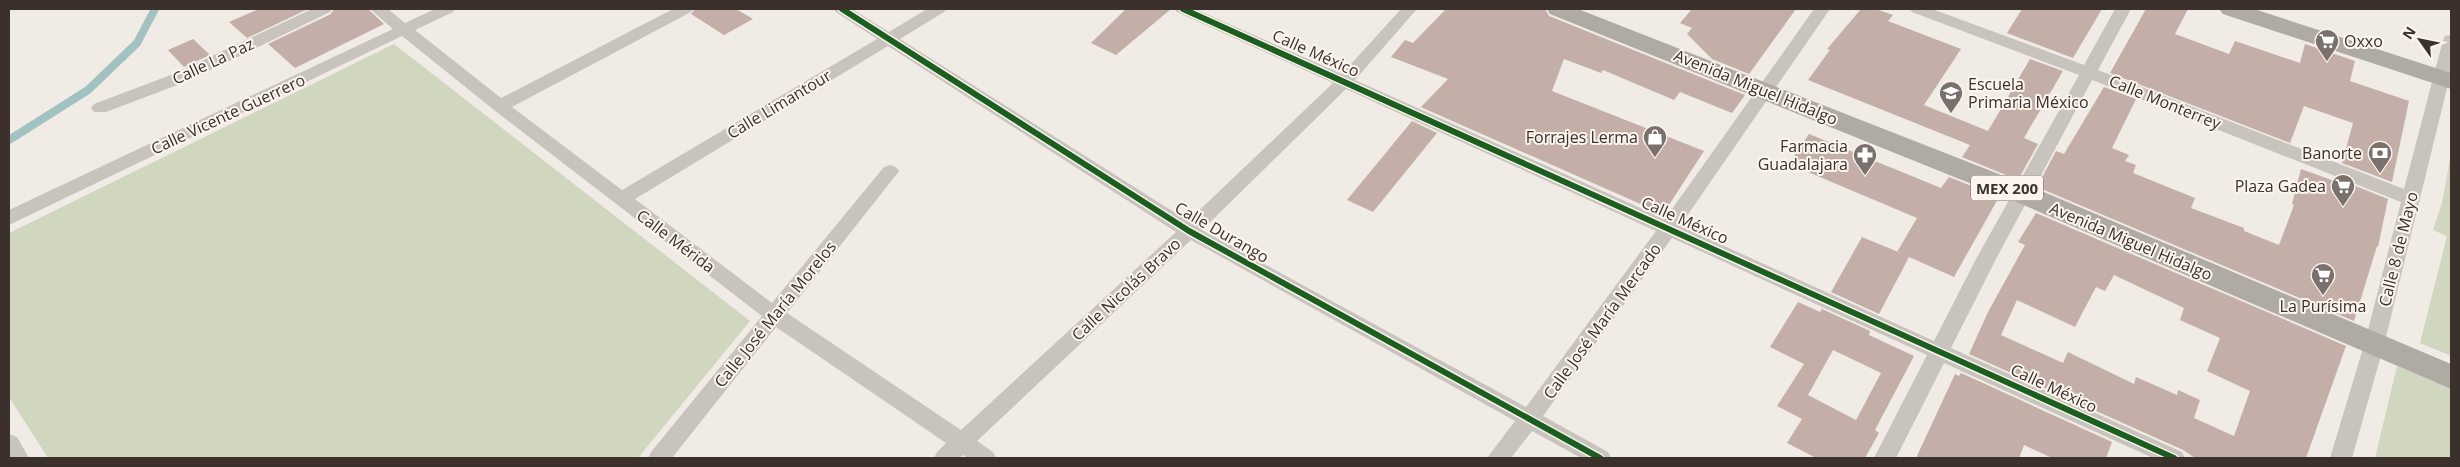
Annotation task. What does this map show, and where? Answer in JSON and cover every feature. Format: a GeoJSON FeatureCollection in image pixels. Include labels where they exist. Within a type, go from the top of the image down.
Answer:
{"type":"FeatureCollection","features":[{"type":"Feature","properties":{"kind":"highway","name":"Avenida Miguel Hidalgo"},"geometry":{"type":"LineString","coordinates":[[1558,9],[2023,194],[2451,377]]}},
{"type":"Feature","properties":{"kind":"highway"},"geometry":{"type":"LineString","coordinates":[[2231,9],[2447,79]]}},
{"type":"Feature","properties":{"kind":"street","name":"Calle La Paz"},"geometry":{"type":"LineString","coordinates":[[100,108],[182,77],[324,9]]}},
{"type":"Feature","properties":{"kind":"street","name":"Calle Mérida"},"geometry":{"type":"LineString","coordinates":[[378,9],[403,31],[500,106],[774,315],[985,458]]}},
{"type":"Feature","properties":{"kind":"street","name":"Calle Vicente Guerrero"},"geometry":{"type":"LineString","coordinates":[[9,218],[447,9]]}},
{"type":"Feature","properties":{"kind":"street"},"geometry":{"type":"LineString","coordinates":[[500,106],[685,9]]}},
{"type":"Feature","properties":{"kind":"street","name":"Calle Durango"},"geometry":{"type":"LineString","coordinates":[[842,9],[1189,231],[1531,418],[1600,458]]}},
{"type":"Feature","properties":{"kind":"street","name":"Calle Limantour"},"geometry":{"type":"LineString","coordinates":[[621,199],[938,9]]}},
{"type":"Feature","properties":{"kind":"street","name":"Calle México"},"geometry":{"type":"LineString","coordinates":[[1183,9],[1940,350],[2174,458]]}},
{"type":"Feature","properties":{"kind":"street","name":"Calle Nicolás Bravo"},"geometry":{"type":"LineString","coordinates":[[944,458],[1189,231],[1345,81],[1408,9]]}},
{"type":"Feature","properties":{"kind":"street","name":"Calle José María Mercado"},"geometry":{"type":"LineString","coordinates":[[1498,458],[1531,418],[1670,228],[1822,9]]}},
{"type":"Feature","properties":{"kind":"street","name":"Calle Monterrey"},"geometry":{"type":"LineString","coordinates":[[1918,9],[2090,72],[2411,199]]}},
{"type":"Feature","properties":{"kind":"street"},"geometry":{"type":"LineString","coordinates":[[1885,458],[1986,259],[2123,9]]}},
{"type":"Feature","properties":{"kind":"street","name":"Calle 8 de Mayo"},"geometry":{"type":"LineString","coordinates":[[2341,458],[2374,345],[2428,127],[2447,79],[2451,40]]}},
{"type":"Feature","properties":{"kind":"street","name":"Calle José María Morelos"},"geometry":{"type":"LineString","coordinates":[[659,458],[890,171]]}},
{"type":"Feature","properties":{"kind":"street"},"geometry":{"type":"LineString","coordinates":[[9,443],[18,458]]}},
{"type":"Feature","properties":{"kind":"green space"},"geometry":{"type":"Polygon","coordinates":[[[394,44],[750,321],[638,458],[48,458],[9,397],[9,233],[394,44]]]}},
{"type":"Feature","properties":{"kind":"green space"},"geometry":{"type":"Polygon","coordinates":[[[2451,153],[2451,356],[2420,343],[2447,236],[2433,230],[2442,203],[2451,153]]]}},
{"type":"Feature","properties":{"kind":"green space"},"geometry":{"type":"Polygon","coordinates":[[[2397,366],[2451,389],[2451,458],[2375,458],[2397,366]]]}},
{"type":"Feature","properties":{"kind":"building"},"geometry":{"type":"Polygon","coordinates":[[[259,9],[308,9],[247,38],[229,22],[259,9]]]}},
{"type":"Feature","properties":{"kind":"building"},"geometry":{"type":"Polygon","coordinates":[[[334,9],[368,9],[384,24],[295,68],[268,44],[331,14],[334,9]]]}},
{"type":"Feature","properties":{"kind":"building"},"geometry":{"type":"Polygon","coordinates":[[[695,9],[736,9],[753,19],[724,35],[691,14],[695,9]]]}},
{"type":"Feature","properties":{"kind":"building"},"geometry":{"type":"Polygon","coordinates":[[[1126,9],[1171,9],[1116,55],[1091,43],[1126,9]]]}},
{"type":"Feature","properties":{"kind":"building"},"geometry":{"type":"Polygon","coordinates":[[[1446,9],[1545,9],[1549,16],[1745,95],[1732,113],[1680,92],[1674,100],[1603,70],[1601,73],[1564,59],[1552,91],[1704,151],[1663,214],[1421,107],[1448,79],[1391,57],[1405,40],[1413,43],[1446,9]]]}},
{"type":"Feature","properties":{"kind":"building"},"geometry":{"type":"Polygon","coordinates":[[[1692,9],[1796,9],[1749,74],[1712,59],[1687,34],[1692,28],[1680,23],[1692,9]]]}},
{"type":"Feature","properties":{"kind":"building"},"geometry":{"type":"Polygon","coordinates":[[[1861,9],[1876,9],[1893,15],[1888,21],[1961,49],[1924,105],[1988,131],[2030,59],[2063,71],[2024,138],[2038,144],[2018,180],[1962,157],[1970,145],[1808,80],[1830,50],[1827,49],[1861,9]]]}},
{"type":"Feature","properties":{"kind":"building"},"geometry":{"type":"Polygon","coordinates":[[[2022,9],[2102,9],[2073,58],[2007,33],[2022,9]]]}},
{"type":"Feature","properties":{"kind":"building"},"geometry":{"type":"Polygon","coordinates":[[[2146,9],[2188,9],[2175,34],[2229,54],[2235,41],[2300,63],[2305,44],[2355,61],[2350,81],[2409,101],[2392,182],[2342,163],[2353,123],[2304,106],[2290,143],[2110,73],[2146,9]]]}},
{"type":"Feature","properties":{"kind":"building"},"geometry":{"type":"Polygon","coordinates":[[[193,39],[210,55],[184,67],[168,50],[193,39]]]}},
{"type":"Feature","properties":{"kind":"building"},"geometry":{"type":"Polygon","coordinates":[[[2104,87],[2136,99],[2112,148],[2129,155],[2125,161],[2136,165],[2133,173],[2195,198],[2191,208],[2244,228],[2244,231],[2279,245],[2294,205],[2292,204],[2301,169],[2337,182],[2338,179],[2388,199],[2378,247],[2354,321],[2037,187],[2056,151],[2064,154],[2104,87]]]}},
{"type":"Feature","properties":{"kind":"building"},"geometry":{"type":"Polygon","coordinates":[[[1412,121],[1437,133],[1373,212],[1347,200],[1412,121]]]}},
{"type":"Feature","properties":{"kind":"building"},"geometry":{"type":"Polygon","coordinates":[[[1809,134],[1941,188],[1949,177],[1999,197],[1954,277],[1909,257],[1879,314],[1831,292],[1862,237],[1897,252],[1917,218],[1789,164],[1809,134]]]}},
{"type":"Feature","properties":{"kind":"building"},"geometry":{"type":"Polygon","coordinates":[[[2036,213],[2346,346],[2306,458],[2195,458],[2183,450],[1969,354],[1988,312],[2025,245],[2018,242],[2036,213]],[[2114,275],[2105,291],[2096,287],[2075,327],[2017,300],[2001,335],[2063,363],[2068,352],[2134,384],[2136,377],[2177,395],[2178,390],[2200,400],[2194,418],[2234,436],[2250,391],[2207,371],[2220,338],[2180,320],[2184,308],[2114,275]]]}},
{"type":"Feature","properties":{"kind":"building"},"geometry":{"type":"Polygon","coordinates":[[[1798,302],[1820,312],[1822,309],[1870,331],[1869,335],[1914,356],[1875,430],[1879,433],[1865,458],[1816,458],[1787,443],[1802,419],[1777,406],[1804,364],[1770,347],[1798,302]],[[1833,350],[1808,395],[1856,420],[1881,373],[1833,350]]]}},
{"type":"Feature","properties":{"kind":"building"},"geometry":{"type":"Polygon","coordinates":[[[1961,373],[2112,442],[2106,458],[2052,458],[2024,445],[2019,458],[1916,458],[1955,374],[1959,376],[1961,373]]]}},
{"type":"Feature","properties":{"kind":"waterway"},"geometry":{"type":"LineString","coordinates":[[9,140],[88,90],[137,43],[155,9]]}},
{"type":"Feature","properties":{"kind":"cycle path"},"geometry":{"type":"LineString","coordinates":[[842,9],[1189,231],[1600,458]]}},
{"type":"Feature","properties":{"kind":"cycle path"},"geometry":{"type":"LineString","coordinates":[[1183,9],[2174,458]]}},
{"type":"Feature","properties":{"kind":"place","name":"Oxxo"},"geometry":{"type":"Point","coordinates":[2327,62]}},
{"type":"Feature","properties":{"kind":"place","name":"Escuela Primaria México"},"geometry":{"type":"Point","coordinates":[1951,114]}},
{"type":"Feature","properties":{"kind":"place","name":"Forrajes Lerma"},"geometry":{"type":"Point","coordinates":[1655,158]}},
{"type":"Feature","properties":{"kind":"place","name":"Banorte"},"geometry":{"type":"Point","coordinates":[2380,174]}},
{"type":"Feature","properties":{"kind":"place","name":"Farmacia Guadalajara"},"geometry":{"type":"Point","coordinates":[1865,176]}},
{"type":"Feature","properties":{"kind":"place","name":"Plaza Gadea"},"geometry":{"type":"Point","coordinates":[2343,207]}},
{"type":"Feature","properties":{"kind":"place","name":"La Purísima"},"geometry":{"type":"Point","coordinates":[2323,296]}}]}
